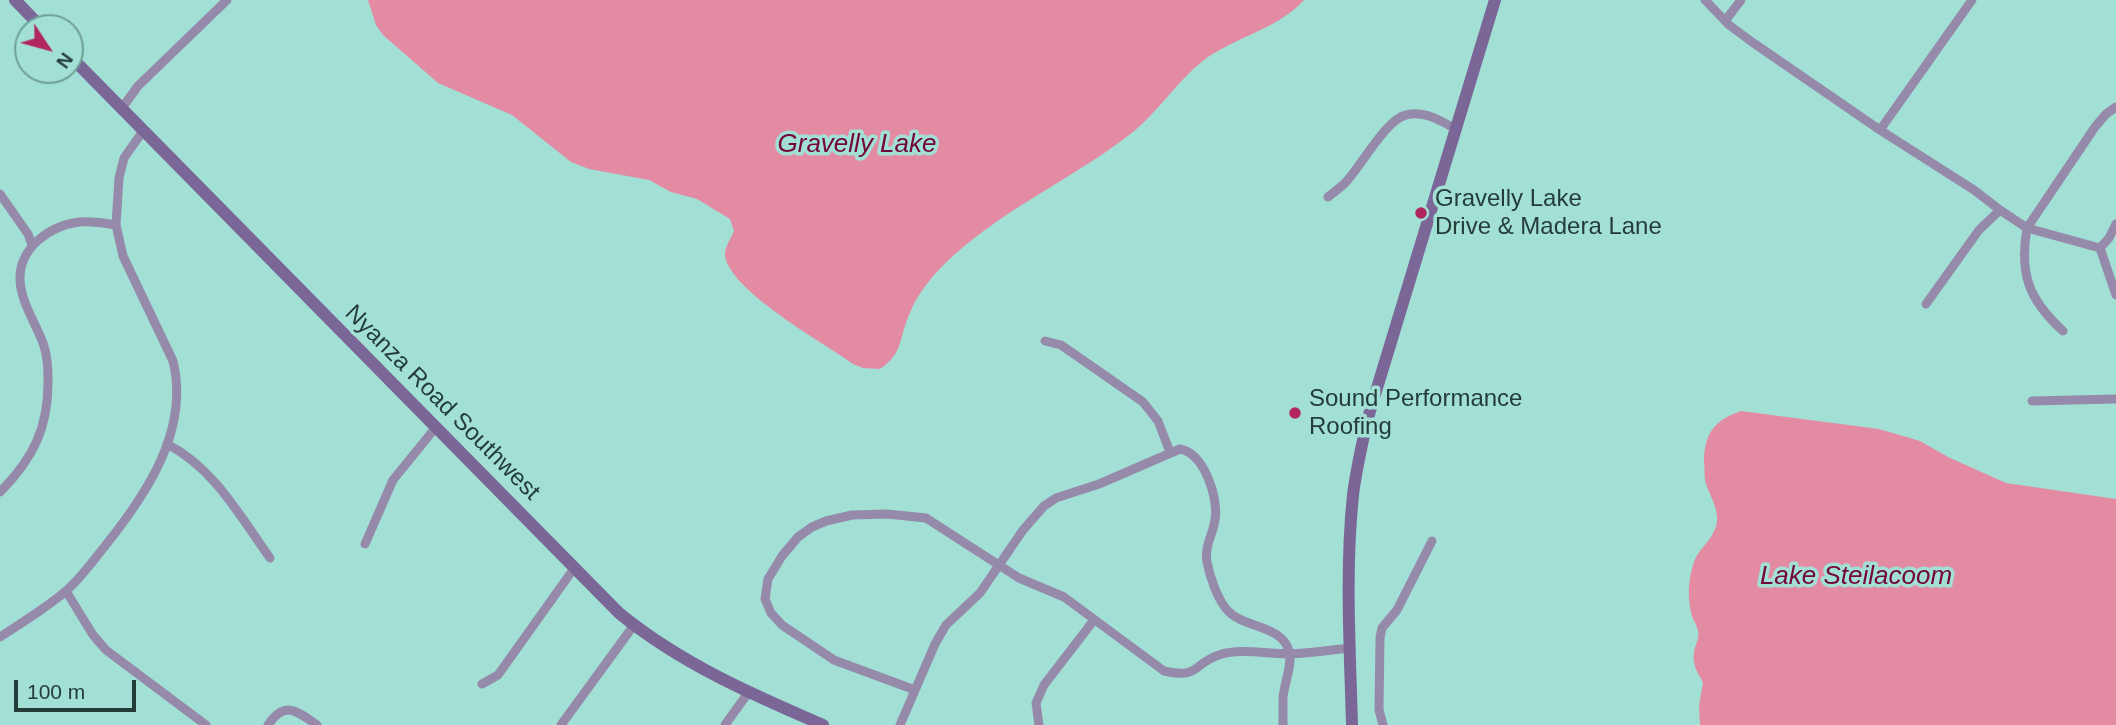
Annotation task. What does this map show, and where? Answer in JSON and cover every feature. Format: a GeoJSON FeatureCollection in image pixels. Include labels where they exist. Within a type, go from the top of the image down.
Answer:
{"type":"FeatureCollection","features":[{"type":"Feature","properties":{"kind":"street"},"geometry":{"type":"LineString","coordinates":[[15,0],[28,14]]}},
{"type":"Feature","properties":{"kind":"street"},"geometry":{"type":"LineString","coordinates":[[122,108],[138,86],[227,0]]}},
{"type":"Feature","properties":{"kind":"street"},"geometry":{"type":"LineString","coordinates":[[1352,725],[1351,515],[1356,472],[1367,421],[1495,0]]}},
{"type":"Feature","properties":{"kind":"street"},"geometry":{"type":"LineString","coordinates":[[1705,0],[1725,21],[1752,42],[2027,228],[2100,248]]}},
{"type":"Feature","properties":{"kind":"street"},"geometry":{"type":"LineString","coordinates":[[1725,21],[1741,0]]}},
{"type":"Feature","properties":{"kind":"street"},"geometry":{"type":"LineString","coordinates":[[1880,130],[1972,0]]}},
{"type":"Feature","properties":{"kind":"street","name":"Nyanza Road Southwest"},"geometry":{"type":"LineString","coordinates":[[84,70],[634,625],[686,660],[748,693],[822,725]]}},
{"type":"Feature","properties":{"kind":"street"},"geometry":{"type":"LineString","coordinates":[[2063,331],[2039,307],[2029,288],[2025,243],[2027,228],[2095,127],[2116,107]]}},
{"type":"Feature","properties":{"kind":"street"},"geometry":{"type":"LineString","coordinates":[[1328,197],[1345,183],[1390,126],[1403,115],[1420,114],[1433,117],[1457,130]]}},
{"type":"Feature","properties":{"kind":"street"},"geometry":{"type":"LineString","coordinates":[[0,637],[66,591],[81,576],[137,504],[157,470],[167,444],[178,399],[177,378],[168,347],[123,256],[116,225],[119,178],[124,158],[143,131]]}},
{"type":"Feature","properties":{"kind":"street"},"geometry":{"type":"LineString","coordinates":[[0,194],[32,245]]}},
{"type":"Feature","properties":{"kind":"street"},"geometry":{"type":"LineString","coordinates":[[1926,304],[1979,230],[2000,210]]}},
{"type":"Feature","properties":{"kind":"street"},"geometry":{"type":"LineString","coordinates":[[0,492],[36,445],[43,428],[48,393],[47,358],[20,281],[25,256],[32,245],[53,229],[74,223],[116,225]]}},
{"type":"Feature","properties":{"kind":"street"},"geometry":{"type":"LineString","coordinates":[[2100,248],[2116,224]]}},
{"type":"Feature","properties":{"kind":"street"},"geometry":{"type":"LineString","coordinates":[[2100,248],[2116,295]]}},
{"type":"Feature","properties":{"kind":"street"},"geometry":{"type":"LineString","coordinates":[[1045,341],[1061,345],[1143,402],[1158,421],[1170,452]]}},
{"type":"Feature","properties":{"kind":"street"},"geometry":{"type":"LineString","coordinates":[[2032,401],[2116,399]]}},
{"type":"Feature","properties":{"kind":"street"},"geometry":{"type":"LineString","coordinates":[[365,544],[393,480],[436,427]]}},
{"type":"Feature","properties":{"kind":"street"},"geometry":{"type":"LineString","coordinates":[[167,444],[190,458],[221,488],[270,558]]}},
{"type":"Feature","properties":{"kind":"street"},"geometry":{"type":"LineString","coordinates":[[901,725],[935,644],[946,625],[980,593],[1023,530],[1044,506],[1056,498],[1098,484],[1180,449],[1191,452],[1211,484],[1215,520],[1206,558],[1212,581],[1223,603],[1235,616],[1281,638],[1290,654],[1283,698],[1283,725]]}},
{"type":"Feature","properties":{"kind":"street"},"geometry":{"type":"LineString","coordinates":[[915,690],[826,656],[782,625],[768,609],[766,585],[774,567],[798,537],[817,524],[852,515],[887,513],[926,518],[998,566],[1058,594],[1164,671],[1177,674],[1193,672],[1213,658],[1226,653],[1290,654],[1350,648]]}},
{"type":"Feature","properties":{"kind":"street"},"geometry":{"type":"LineString","coordinates":[[1383,725],[1379,710],[1382,628],[1397,610],[1432,541]]}},
{"type":"Feature","properties":{"kind":"street"},"geometry":{"type":"LineString","coordinates":[[482,684],[498,675],[575,567]]}},
{"type":"Feature","properties":{"kind":"street"},"geometry":{"type":"LineString","coordinates":[[66,591],[93,635],[106,650],[206,725]]}},
{"type":"Feature","properties":{"kind":"street"},"geometry":{"type":"LineString","coordinates":[[1039,725],[1036,703],[1044,685],[1094,620]]}},
{"type":"Feature","properties":{"kind":"street"},"geometry":{"type":"LineString","coordinates":[[561,725],[634,625]]}},
{"type":"Feature","properties":{"kind":"street"},"geometry":{"type":"LineString","coordinates":[[725,725],[748,693]]}},
{"type":"Feature","properties":{"kind":"street"},"geometry":{"type":"LineString","coordinates":[[268,725],[279,712],[290,710],[297,711],[317,725]]}},
{"type":"Feature","properties":{"kind":"water","name":"Gravelly Lake"},"geometry":{"type":"Polygon","coordinates":[[[368,0],[1304,0],[1269,26],[1204,60],[1133,132],[996,222],[953,256],[922,290],[909,315],[897,351],[880,369],[863,368],[853,364],[780,315],[743,285],[731,270],[725,256],[734,231],[730,219],[697,199],[671,192],[649,180],[589,169],[571,162],[512,115],[438,83],[383,35],[376,25],[368,0]]]}},
{"type":"Feature","properties":{"kind":"water","name":"Lake Steilacoom"},"geometry":{"type":"Polygon","coordinates":[[[1741,411],[1879,429],[1920,441],[2006,483],[2116,499],[2116,725],[1700,725],[1699,706],[1703,682],[1694,660],[1698,629],[1690,609],[1689,582],[1694,562],[1711,537],[1717,520],[1715,506],[1705,482],[1704,453],[1709,436],[1717,424],[1741,411]]]}},
{"type":"Feature","properties":{"kind":"place","name":"Gravelly Lake Drive & Madera Lane"},"geometry":{"type":"Point","coordinates":[1421,213]}},
{"type":"Feature","properties":{"kind":"place","name":"Sound Performance Roofing"},"geometry":{"type":"Point","coordinates":[1295,413]}}]}
